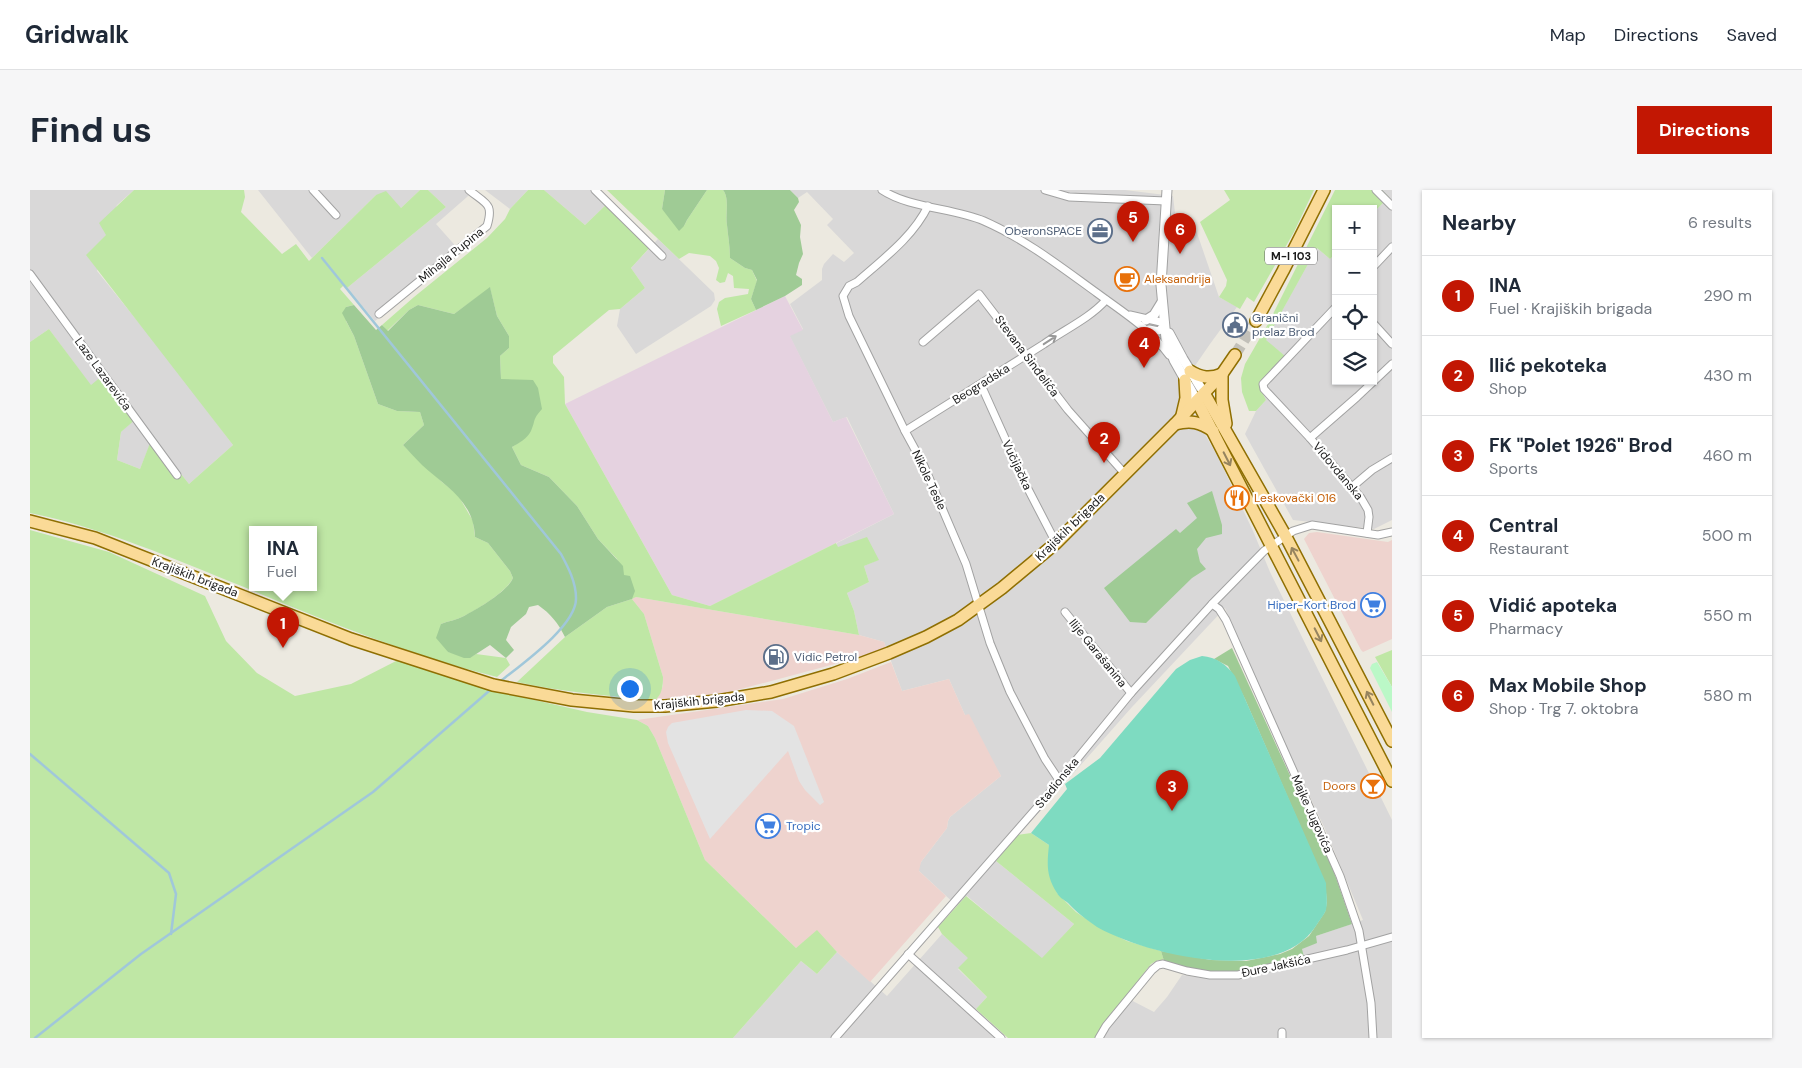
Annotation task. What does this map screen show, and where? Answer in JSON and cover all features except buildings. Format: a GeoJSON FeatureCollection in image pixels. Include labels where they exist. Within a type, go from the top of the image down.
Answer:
{"type":"FeatureCollection","features":[{"type":"Feature","properties":{"kind":"main road","name":"M-I 103"},"geometry":{"type":"LineString","coordinates":[[1256,322],[1324,190]]}},
{"type":"Feature","properties":{"kind":"main road","name":"Krajiških brigada"},"geometry":{"type":"LineString","coordinates":[[30,522],[95,538],[351,639],[493,685],[549,697],[602,704],[648,707],[685,705],[736,698],[786,688],[878,658],[941,630],[979,605],[1015,578],[1056,543],[1175,424],[1222,374],[1235,356]]}},
{"type":"Feature","properties":{"kind":"main road"},"geometry":{"type":"LineString","coordinates":[[1175,424],[1185,406],[1188,376],[1196,375],[1205,378],[1222,374],[1223,408],[1234,447]]}},
{"type":"Feature","properties":{"kind":"main road"},"geometry":{"type":"LineString","coordinates":[[1200,397],[1214,432],[1392,781]]}},
{"type":"Feature","properties":{"kind":"main road"},"geometry":{"type":"LineString","coordinates":[[1200,397],[1234,447],[1285,535],[1392,742]]}},
{"type":"Feature","properties":{"kind":"main road"},"geometry":{"type":"LineString","coordinates":[[1175,424],[1191,421],[1203,424],[1214,432]]}},
{"type":"Feature","properties":{"kind":"street"},"geometry":{"type":"LineString","coordinates":[[313,190],[336,215]]}},
{"type":"Feature","properties":{"kind":"street","name":"Mihajla Pupina"},"geometry":{"type":"LineString","coordinates":[[379,314],[487,226],[491,213],[489,206],[469,190]]}},
{"type":"Feature","properties":{"kind":"street"},"geometry":{"type":"LineString","coordinates":[[595,190],[662,256]]}},
{"type":"Feature","properties":{"kind":"street"},"geometry":{"type":"LineString","coordinates":[[882,190],[898,198],[971,216],[1008,233],[1059,266],[1125,313],[1146,324],[1188,376]]}},
{"type":"Feature","properties":{"kind":"street"},"geometry":{"type":"LineString","coordinates":[[1045,190],[1069,197],[1166,201]]}},
{"type":"Feature","properties":{"kind":"street"},"geometry":{"type":"LineString","coordinates":[[1167,190],[1162,302],[1166,339],[1174,360]]}},
{"type":"Feature","properties":{"kind":"street"},"geometry":{"type":"LineString","coordinates":[[1376,190],[1392,206]]}},
{"type":"Feature","properties":{"kind":"street","name":"Nikole Tesle"},"geometry":{"type":"LineString","coordinates":[[928,206],[923,217],[906,238],[857,282],[849,286],[844,296],[849,316],[924,466],[953,532],[966,564],[990,643],[1010,692],[1045,759],[1059,780]]}},
{"type":"Feature","properties":{"kind":"street"},"geometry":{"type":"LineString","coordinates":[[1377,264],[1392,247]]}},
{"type":"Feature","properties":{"kind":"street","name":"Laze Lazarevića"},"geometry":{"type":"LineString","coordinates":[[30,274],[177,475]]}},
{"type":"Feature","properties":{"kind":"street","name":"Stevana Sinđelića"},"geometry":{"type":"LineString","coordinates":[[923,342],[979,294],[1068,410],[1125,474]]}},
{"type":"Feature","properties":{"kind":"street","name":"Beogradska"},"geometry":{"type":"LineString","coordinates":[[905,431],[1026,356],[1100,307],[1106,300]]}},
{"type":"Feature","properties":{"kind":"street"},"geometry":{"type":"LineString","coordinates":[[1146,324],[1162,302]]}},
{"type":"Feature","properties":{"kind":"street","name":"Vidovdanska"},"geometry":{"type":"LineString","coordinates":[[1332,311],[1263,384],[1264,389],[1310,438],[1361,498],[1368,510],[1367,533]]}},
{"type":"Feature","properties":{"kind":"street"},"geometry":{"type":"LineString","coordinates":[[1146,324],[1165,323]]}},
{"type":"Feature","properties":{"kind":"street"},"geometry":{"type":"LineString","coordinates":[[1165,323],[1188,376],[1200,397]]}},
{"type":"Feature","properties":{"kind":"street"},"geometry":{"type":"LineString","coordinates":[[1377,327],[1392,344]]}},
{"type":"Feature","properties":{"kind":"street","name":"Vidovdanska"},"geometry":{"type":"LineString","coordinates":[[1310,438],[1392,364]]}},
{"type":"Feature","properties":{"kind":"street","name":"Vučijačka"},"geometry":{"type":"LineString","coordinates":[[981,385],[1027,487],[1056,543]]}},
{"type":"Feature","properties":{"kind":"street"},"geometry":{"type":"LineString","coordinates":[[1352,487],[1372,470],[1392,458]]}},
{"type":"Feature","properties":{"kind":"street","name":"Stadionska"},"geometry":{"type":"LineString","coordinates":[[835,1038],[1041,803],[1131,693],[1212,604],[1271,545],[1285,535],[1312,525],[1378,535],[1392,532]]}},
{"type":"Feature","properties":{"kind":"street","name":"Majke Jugovića"},"geometry":{"type":"LineString","coordinates":[[1212,604],[1219,609],[1226,620],[1340,876],[1359,931],[1371,1003],[1373,1038]]}},
{"type":"Feature","properties":{"kind":"street","name":"Ilije Garašanina"},"geometry":{"type":"LineString","coordinates":[[1065,612],[1131,693]]}},
{"type":"Feature","properties":{"kind":"street","name":"Đure Jakšića"},"geometry":{"type":"LineString","coordinates":[[1099,1038],[1106,1026],[1138,986],[1158,965],[1163,964],[1210,975],[1238,975],[1362,946],[1392,937]]}},
{"type":"Feature","properties":{"kind":"street"},"geometry":{"type":"LineString","coordinates":[[908,954],[1001,1038]]}},
{"type":"Feature","properties":{"kind":"shaded area"},"geometry":{"type":"Polygon","coordinates":[[[30,190],[134,190],[117,205],[106,235],[97,271],[168,359],[233,445],[189,484],[152,439],[140,469],[117,460],[121,432],[136,418],[102,377],[91,386],[49,329],[30,342],[30,190]]]}},
{"type":"Feature","properties":{"kind":"shaded area"},"geometry":{"type":"Polygon","coordinates":[[[258,190],[420,190],[401,208],[376,195],[312,258],[258,190]]]}},
{"type":"Feature","properties":{"kind":"shaded area"},"geometry":{"type":"Polygon","coordinates":[[[428,190],[475,190],[436,224],[460,251],[375,321],[347,288],[446,207],[428,190]]]}},
{"type":"Feature","properties":{"kind":"shaded area"},"geometry":{"type":"Polygon","coordinates":[[[485,190],[528,190],[510,209],[485,190]]]}},
{"type":"Feature","properties":{"kind":"shaded area"},"geometry":{"type":"Polygon","coordinates":[[[544,190],[598,190],[610,201],[585,225],[544,190]]]}},
{"type":"Feature","properties":{"kind":"shaded area"},"geometry":{"type":"Polygon","coordinates":[[[790,190],[1125,190],[1173,196],[1177,230],[1196,230],[1219,297],[1237,307],[1179,389],[1218,457],[1270,572],[1392,820],[1392,1038],[1095,1038],[1125,997],[1154,1012],[1182,975],[1204,978],[1237,978],[1302,949],[1316,936],[1363,920],[1325,829],[1266,703],[1225,608],[1132,707],[996,861],[1074,924],[1042,959],[967,896],[957,906],[918,870],[921,862],[947,828],[950,817],[1001,776],[965,715],[949,679],[902,691],[884,642],[859,635],[854,611],[847,593],[869,582],[864,566],[878,560],[837,547],[837,543],[894,514],[847,417],[833,422],[789,335],[803,329],[790,304],[822,280],[824,264],[833,254],[844,262],[854,253],[827,225],[833,219],[807,192],[798,198],[790,190]]]}},
{"type":"Feature","properties":{"kind":"shaded area"},"geometry":{"type":"Polygon","coordinates":[[[1382,190],[1392,190],[1392,520],[1374,529],[1293,520],[1245,434],[1256,411],[1266,400],[1260,388],[1260,381],[1285,356],[1265,341],[1317,248],[1330,259],[1332,257],[1332,385],[1377,385],[1377,209],[1389,197],[1382,190]]]}},
{"type":"Feature","properties":{"kind":"shaded area"},"geometry":{"type":"Polygon","coordinates":[[[658,239],[714,293],[715,300],[711,306],[636,354],[617,326],[620,309],[645,288],[631,268],[658,239]]]}},
{"type":"Feature","properties":{"kind":"shaded area"},"geometry":{"type":"Polygon","coordinates":[[[785,296],[803,330],[790,336],[833,422],[846,417],[894,514],[710,606],[672,595],[565,404],[785,296]]]}},
{"type":"Feature","properties":{"kind":"shaded area"},"geometry":{"type":"Polygon","coordinates":[[[1317,532],[1388,542],[1392,540],[1392,639],[1363,652],[1361,650],[1304,539],[1309,533],[1317,532]]]}},
{"type":"Feature","properties":{"kind":"shaded area"},"geometry":{"type":"Polygon","coordinates":[[[636,597],[859,635],[884,642],[887,650],[726,693],[655,700],[663,686],[663,677],[644,614],[632,599],[636,597]]]}},
{"type":"Feature","properties":{"kind":"shaded area"},"geometry":{"type":"Polygon","coordinates":[[[891,662],[902,691],[949,679],[965,715],[969,714],[1001,776],[950,817],[947,828],[921,862],[919,871],[946,896],[870,982],[817,931],[796,948],[705,860],[655,738],[648,726],[637,720],[783,699],[847,679],[891,662]]]}},
{"type":"Feature","properties":{"kind":"shaded area"},"geometry":{"type":"Polygon","coordinates":[[[746,710],[772,711],[794,726],[824,802],[820,805],[805,790],[799,781],[788,751],[710,839],[668,743],[666,732],[672,723],[746,710]]]}},
{"type":"Feature","properties":{"kind":"shaded area"},"geometry":{"type":"Polygon","coordinates":[[[942,934],[969,958],[958,969],[987,997],[976,1009],[995,1038],[733,1038],[801,961],[817,974],[837,952],[887,996],[942,934]]]}},
{"type":"Feature","properties":{"kind":"green space"},"geometry":{"type":"Polygon","coordinates":[[[134,190],[244,190],[245,197],[241,212],[282,254],[296,244],[309,261],[376,195],[386,191],[401,208],[420,190],[428,190],[446,207],[347,288],[344,285],[340,289],[354,305],[346,307],[346,321],[354,336],[378,404],[397,411],[420,412],[424,425],[403,445],[458,495],[473,521],[475,537],[488,543],[510,571],[513,578],[504,589],[484,605],[461,617],[441,624],[448,652],[465,657],[476,654],[506,658],[510,665],[497,677],[432,658],[369,636],[254,591],[317,591],[317,526],[249,526],[249,589],[112,536],[58,519],[30,513],[30,342],[49,329],[91,385],[102,376],[137,418],[121,432],[117,460],[140,469],[152,438],[189,484],[233,445],[86,255],[106,235],[99,223],[134,190]]]}},
{"type":"Feature","properties":{"kind":"green space"},"geometry":{"type":"Polygon","coordinates":[[[528,190],[544,190],[585,225],[610,201],[653,244],[631,268],[645,288],[620,309],[609,310],[553,356],[553,363],[564,377],[565,404],[672,595],[710,606],[836,543],[838,547],[867,537],[879,560],[864,566],[869,582],[847,593],[854,611],[859,635],[636,597],[632,599],[617,559],[598,539],[577,506],[549,477],[521,465],[512,447],[527,435],[534,418],[501,379],[500,356],[509,348],[509,336],[497,316],[490,288],[454,314],[418,305],[409,310],[387,331],[382,325],[487,238],[528,190]]]}},
{"type":"Feature","properties":{"kind":"green space"},"geometry":{"type":"Polygon","coordinates":[[[607,190],[665,190],[662,209],[684,226],[707,190],[723,190],[727,202],[730,258],[745,268],[752,270],[757,281],[751,299],[756,310],[721,326],[717,309],[719,302],[725,298],[748,294],[749,289],[734,288],[733,276],[728,273],[725,282],[720,283],[716,280],[719,268],[716,261],[710,256],[689,253],[679,259],[607,190]]]}},
{"type":"Feature","properties":{"kind":"green space"},"geometry":{"type":"Polygon","coordinates":[[[665,190],[707,190],[679,231],[662,209],[665,190]]]}},
{"type":"Feature","properties":{"kind":"green space"},"geometry":{"type":"Polygon","coordinates":[[[723,190],[790,190],[798,198],[799,202],[794,210],[801,225],[800,237],[803,254],[796,275],[802,279],[802,285],[785,296],[756,310],[751,299],[757,280],[752,270],[745,268],[730,258],[727,202],[723,190]]]}},
{"type":"Feature","properties":{"kind":"green space"},"geometry":{"type":"Polygon","coordinates":[[[1224,190],[1314,190],[1294,232],[1254,302],[1247,297],[1240,309],[1219,297],[1226,286],[1227,280],[1200,222],[1230,200],[1224,190]]]}},
{"type":"Feature","properties":{"kind":"green space"},"geometry":{"type":"Polygon","coordinates":[[[1335,190],[1382,190],[1389,197],[1377,209],[1377,205],[1332,205],[1332,257],[1330,259],[1317,248],[1266,340],[1285,356],[1260,381],[1260,388],[1266,400],[1256,411],[1249,411],[1242,392],[1241,378],[1245,364],[1268,324],[1335,190]]]}},
{"type":"Feature","properties":{"kind":"green space"},"geometry":{"type":"Polygon","coordinates":[[[490,287],[497,316],[509,336],[509,348],[500,356],[501,379],[533,380],[538,388],[542,409],[535,418],[529,434],[512,447],[521,465],[549,477],[577,506],[598,539],[623,566],[624,575],[630,576],[635,591],[632,599],[607,607],[565,637],[554,619],[543,608],[538,605],[529,607],[526,614],[511,627],[506,640],[514,650],[506,658],[490,645],[470,658],[464,658],[448,652],[436,638],[441,624],[461,617],[484,605],[505,589],[513,578],[510,571],[488,543],[475,537],[470,514],[457,495],[422,465],[403,445],[424,425],[420,412],[397,411],[378,404],[354,336],[342,313],[346,307],[354,305],[376,330],[382,325],[388,331],[409,310],[418,305],[454,314],[490,287]]]}},
{"type":"Feature","properties":{"kind":"green space"},"geometry":{"type":"Polygon","coordinates":[[[1212,491],[1222,525],[1222,534],[1206,538],[1197,549],[1200,562],[1206,569],[1192,578],[1146,623],[1130,622],[1104,588],[1176,529],[1180,533],[1197,518],[1187,503],[1212,491]]]}},
{"type":"Feature","properties":{"kind":"green space"},"geometry":{"type":"Polygon","coordinates":[[[30,530],[109,552],[205,596],[226,641],[257,673],[295,696],[351,684],[398,660],[486,689],[587,712],[637,720],[648,726],[655,738],[705,860],[796,948],[817,930],[837,952],[817,974],[801,961],[733,1038],[30,1038],[30,530]]]}},
{"type":"Feature","properties":{"kind":"green space"},"geometry":{"type":"Polygon","coordinates":[[[632,599],[644,614],[663,677],[662,690],[655,700],[568,691],[517,682],[565,637],[607,607],[632,599]]]}},
{"type":"Feature","properties":{"kind":"green space"},"geometry":{"type":"Polygon","coordinates":[[[1232,648],[1334,872],[1352,924],[1316,936],[1317,943],[1302,949],[1304,957],[1231,973],[1193,970],[1164,961],[1161,951],[1211,960],[1246,961],[1280,954],[1292,949],[1309,936],[1325,912],[1327,902],[1325,883],[1245,699],[1228,666],[1214,659],[1232,648]]]}},
{"type":"Feature","properties":{"kind":"green space"},"geometry":{"type":"Polygon","coordinates":[[[1392,650],[1392,687],[1375,657],[1392,650]]]}},
{"type":"Feature","properties":{"kind":"green space"},"geometry":{"type":"Polygon","coordinates":[[[1202,656],[1221,662],[1235,676],[1326,883],[1326,910],[1316,926],[1298,944],[1273,956],[1243,960],[1211,960],[1179,955],[1148,948],[1097,927],[1078,913],[1053,887],[1049,875],[1049,845],[1031,833],[1067,789],[1065,784],[1100,758],[1176,669],[1190,660],[1202,656]]]}},
{"type":"Feature","properties":{"kind":"green space"},"geometry":{"type":"Polygon","coordinates":[[[1377,662],[1392,687],[1392,712],[1370,668],[1372,664],[1377,662]]]}},
{"type":"Feature","properties":{"kind":"green space"},"geometry":{"type":"Polygon","coordinates":[[[1031,833],[1049,845],[1057,893],[1076,912],[1097,926],[1127,941],[1161,951],[1164,961],[1158,960],[1151,964],[1095,1038],[1008,1038],[976,1009],[987,997],[958,968],[968,958],[942,934],[938,927],[966,896],[1042,958],[1074,924],[996,861],[1017,835],[1031,833]]]}},
{"type":"Feature","properties":{"kind":"waterway"},"geometry":{"type":"LineString","coordinates":[[322,258],[561,554],[569,569],[575,586],[576,598],[574,609],[568,620],[547,643],[502,680]]}},
{"type":"Feature","properties":{"kind":"waterway"},"geometry":{"type":"LineString","coordinates":[[35,1038],[141,954],[373,792],[489,691]]}},
{"type":"Feature","properties":{"kind":"waterway"},"geometry":{"type":"LineString","coordinates":[[30,754],[169,873],[176,894],[171,934]]}},
{"type":"Feature","properties":{"kind":"tunnel"},"geometry":{"type":"LineString","coordinates":[[1235,355],[1256,321]]}},
{"type":"Feature","properties":{"kind":"place","name":"OberonSPACE"},"geometry":{"type":"Point","coordinates":[1100,231]}},
{"type":"Feature","properties":{"kind":"place","name":"Vidić apoteka"},"geometry":{"type":"Point","coordinates":[1133,242]}},
{"type":"Feature","properties":{"kind":"place","name":"Max Mobile Shop"},"geometry":{"type":"Point","coordinates":[1180,254]}},
{"type":"Feature","properties":{"kind":"place","name":"Aleksandrija"},"geometry":{"type":"Point","coordinates":[1127,279]}},
{"type":"Feature","properties":{"kind":"place","name":"Granični prelaz Brod"},"geometry":{"type":"Point","coordinates":[1235,325]}},
{"type":"Feature","properties":{"kind":"place","name":"Central"},"geometry":{"type":"Point","coordinates":[1144,368]}},
{"type":"Feature","properties":{"kind":"place","name":"Ilić pekoteka"},"geometry":{"type":"Point","coordinates":[1104,463]}},
{"type":"Feature","properties":{"kind":"place","name":"Leskovački 016"},"geometry":{"type":"Point","coordinates":[1237,498]}},
{"type":"Feature","properties":{"kind":"place","name":"Hiper-Kort Brod"},"geometry":{"type":"Point","coordinates":[1373,605]}},
{"type":"Feature","properties":{"kind":"place","name":"INA"},"geometry":{"type":"Point","coordinates":[283,648]}},
{"type":"Feature","properties":{"kind":"place","name":"Vidic Petrol"},"geometry":{"type":"Point","coordinates":[776,657]}},
{"type":"Feature","properties":{"kind":"place","name":"Doors"},"geometry":{"type":"Point","coordinates":[1373,786]}},
{"type":"Feature","properties":{"kind":"place","name":"FK \"Polet 1926\" Brod"},"geometry":{"type":"Point","coordinates":[1172,811]}},
{"type":"Feature","properties":{"kind":"place","name":"Tropic"},"geometry":{"type":"Point","coordinates":[768,826]}}]}
